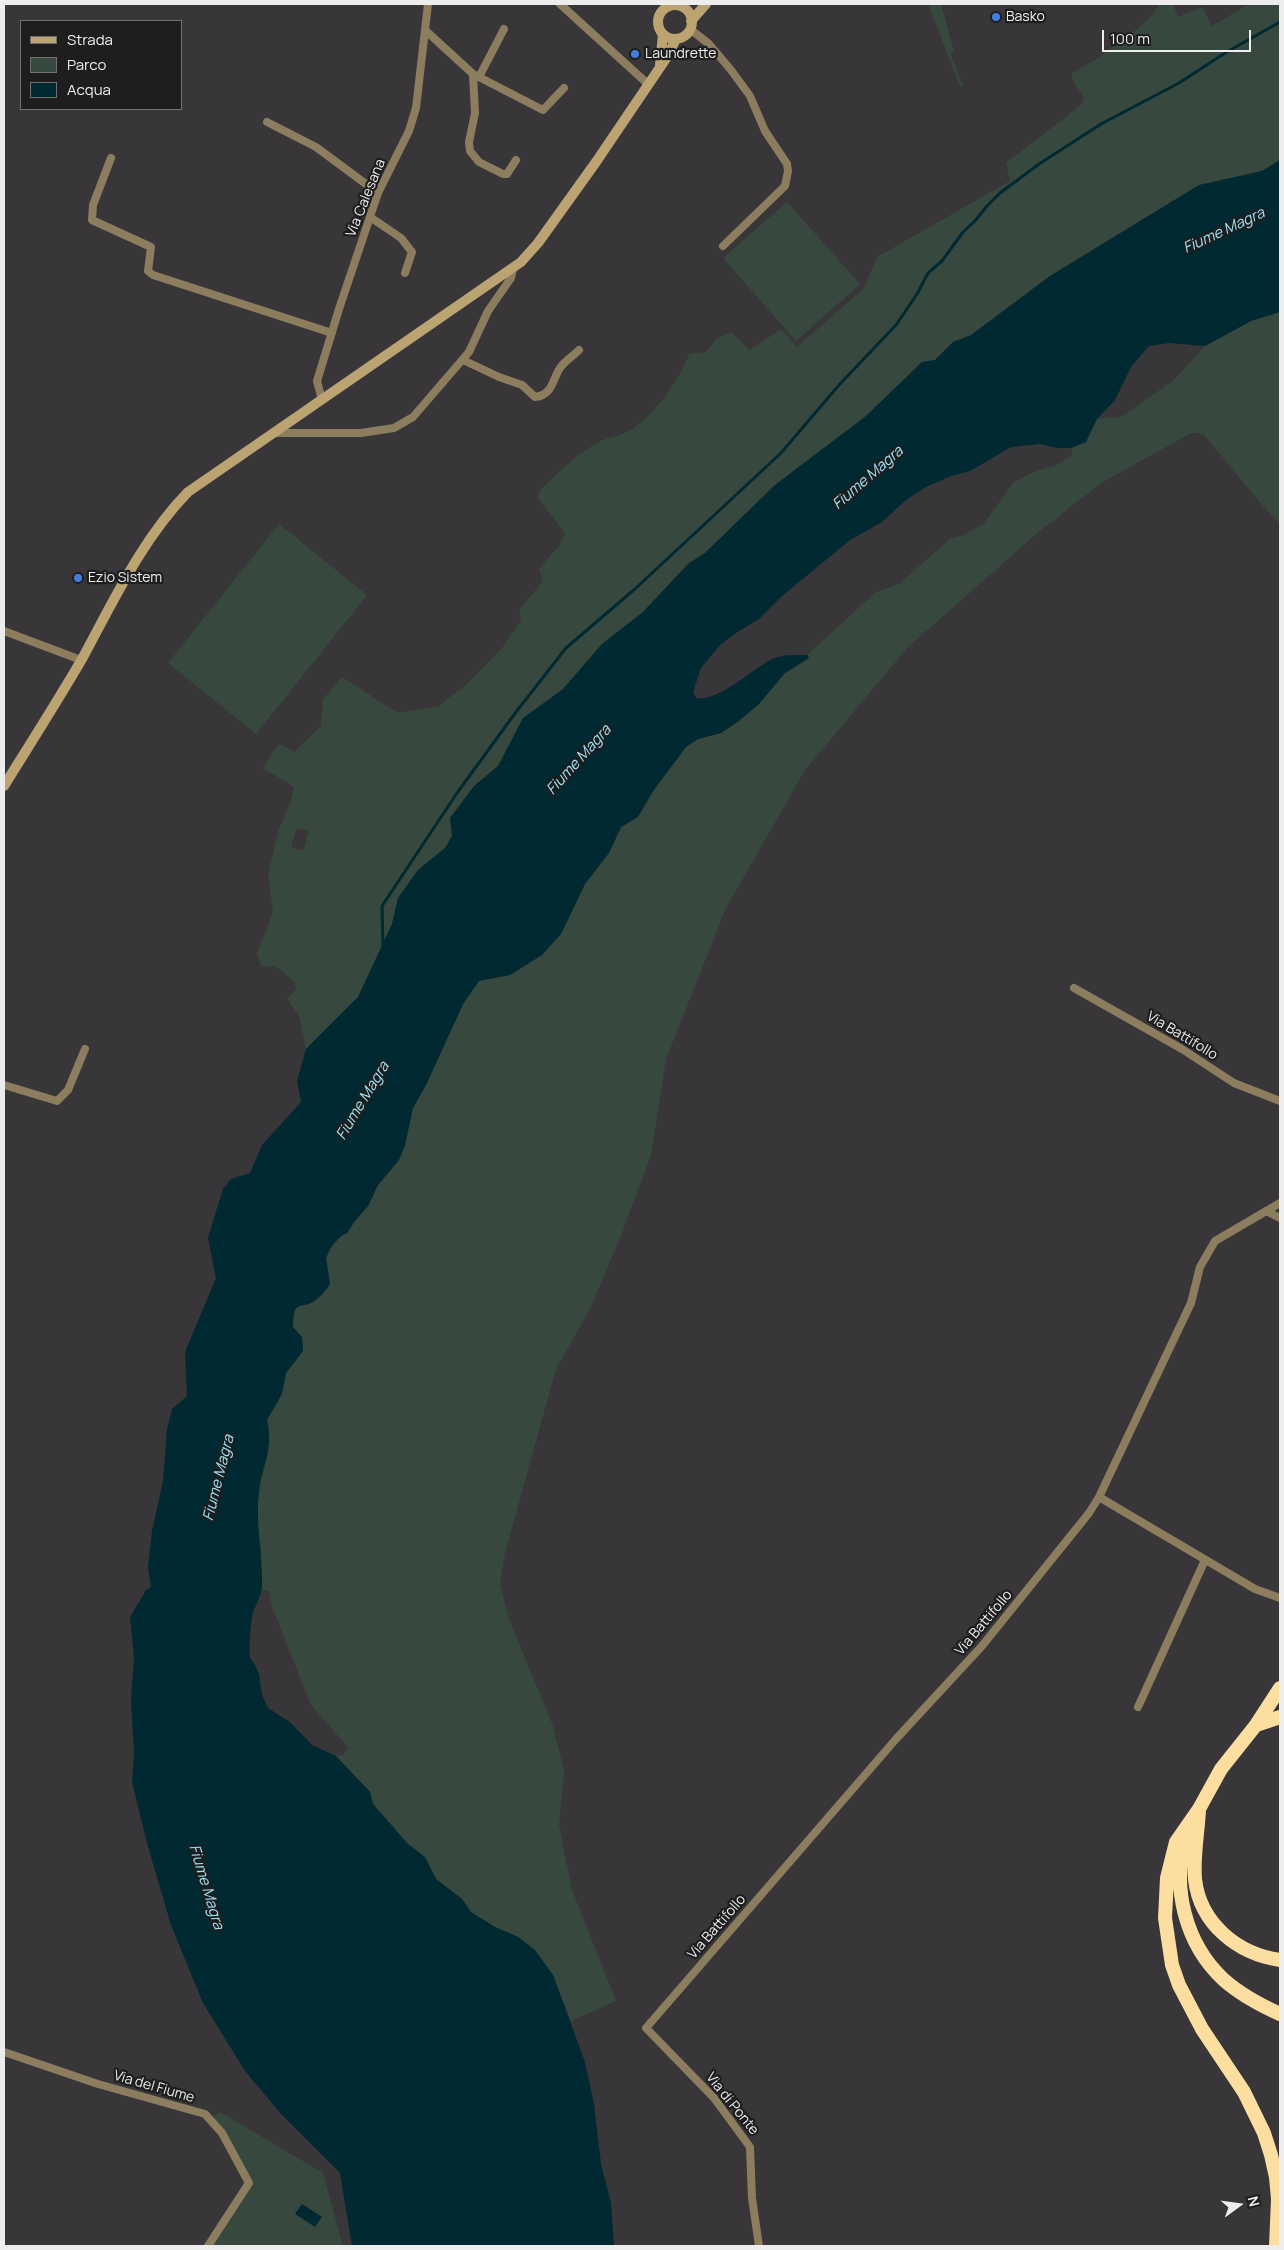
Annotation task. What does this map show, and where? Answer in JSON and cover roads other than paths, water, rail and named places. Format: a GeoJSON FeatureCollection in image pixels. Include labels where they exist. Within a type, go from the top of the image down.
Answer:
{"type":"FeatureCollection","features":[{"type":"Feature","properties":{"kind":"highway"},"geometry":{"type":"LineString","coordinates":[[1276,2246],[1278,2199],[1276,2177],[1264,2133],[1244,2092],[1189,2007],[1172,1965],[1167,1940],[1165,1898],[1176,1842],[1199,1809],[1221,1769],[1256,1725],[1280,1688]]}},
{"type":"Feature","properties":{"kind":"highway"},"geometry":{"type":"LineString","coordinates":[[1256,1725],[1280,1717]]}},
{"type":"Feature","properties":{"kind":"highway"},"geometry":{"type":"LineString","coordinates":[[1199,1809],[1195,1879],[1200,1899],[1208,1915],[1219,1930],[1239,1946],[1264,1958],[1280,1960]]}},
{"type":"Feature","properties":{"kind":"highway"},"geometry":{"type":"LineString","coordinates":[[1199,1809],[1185,1844],[1180,1882],[1185,1916],[1192,1935],[1211,1966],[1224,1980],[1242,1994],[1280,2014]]}},
{"type":"Feature","properties":{"kind":"main road"},"geometry":{"type":"LineString","coordinates":[[660,65],[663,34],[658,24],[659,8],[667,8],[674,5],[686,10],[699,4]]}},
{"type":"Feature","properties":{"kind":"main road"},"geometry":{"type":"LineString","coordinates":[[663,34],[676,39],[684,36],[706,4]]}},
{"type":"Feature","properties":{"kind":"main road"},"geometry":{"type":"LineString","coordinates":[[686,10],[691,25]]}},
{"type":"Feature","properties":{"kind":"main road"},"geometry":{"type":"LineString","coordinates":[[4,786],[81,660],[130,572],[168,512],[188,492],[513,269],[538,243],[660,65],[667,58],[676,39]]}},
{"type":"Feature","properties":{"kind":"street","name":"Via Calesana"},"geometry":{"type":"LineString","coordinates":[[322,400],[317,381],[332,333],[378,193],[409,131],[414,116],[428,4]]}},
{"type":"Feature","properties":{"kind":"street"},"geometry":{"type":"LineString","coordinates":[[560,4],[648,85]]}},
{"type":"Feature","properties":{"kind":"street"},"geometry":{"type":"LineString","coordinates":[[691,25],[731,70],[750,96],[765,131],[787,164],[788,171],[785,186],[722,246]]}},
{"type":"Feature","properties":{"kind":"street"},"geometry":{"type":"LineString","coordinates":[[504,29],[489,62],[476,75],[475,113],[469,142],[470,152],[480,162],[503,174],[507,174],[516,160]]}},
{"type":"Feature","properties":{"kind":"street"},"geometry":{"type":"LineString","coordinates":[[425,30],[476,75],[543,110],[564,88]]}},
{"type":"Feature","properties":{"kind":"street"},"geometry":{"type":"LineString","coordinates":[[267,122],[316,147],[378,193]]}},
{"type":"Feature","properties":{"kind":"street"},"geometry":{"type":"LineString","coordinates":[[111,158],[93,205],[92,220],[148,243],[151,247],[148,271],[153,275],[332,333]]}},
{"type":"Feature","properties":{"kind":"street"},"geometry":{"type":"LineString","coordinates":[[370,217],[401,238],[412,252],[405,273]]}},
{"type":"Feature","properties":{"kind":"street"},"geometry":{"type":"LineString","coordinates":[[274,433],[361,432],[394,428],[413,417],[469,352],[488,311],[511,278],[513,269]]}},
{"type":"Feature","properties":{"kind":"street"},"geometry":{"type":"LineString","coordinates":[[463,360],[499,377],[522,385],[535,397],[550,390],[560,368],[579,350]]}},
{"type":"Feature","properties":{"kind":"street"},"geometry":{"type":"LineString","coordinates":[[4,631],[81,660]]}},
{"type":"Feature","properties":{"kind":"street","name":"Via Battifollo"},"geometry":{"type":"LineString","coordinates":[[1074,988],[1182,1049],[1234,1083],[1280,1101]]}},
{"type":"Feature","properties":{"kind":"street"},"geometry":{"type":"LineString","coordinates":[[4,1085],[57,1101],[68,1090],[85,1049]]}},
{"type":"Feature","properties":{"kind":"street","name":"Via Battifollo"},"geometry":{"type":"LineString","coordinates":[[646,2028],[896,1739],[982,1646],[1089,1513],[1099,1497],[1191,1303],[1200,1267],[1216,1241],[1280,1203]]}},
{"type":"Feature","properties":{"kind":"street"},"geometry":{"type":"LineString","coordinates":[[1266,1211],[1280,1218]]}},
{"type":"Feature","properties":{"kind":"street"},"geometry":{"type":"LineString","coordinates":[[1099,1497],[1255,1589],[1280,1598]]}},
{"type":"Feature","properties":{"kind":"street"},"geometry":{"type":"LineString","coordinates":[[1138,1707],[1205,1560]]}},
{"type":"Feature","properties":{"kind":"street","name":"Via di Ponte"},"geometry":{"type":"LineString","coordinates":[[646,2028],[714,2098],[750,2147],[752,2198],[760,2246]]}},
{"type":"Feature","properties":{"kind":"street","name":"Via del Fiume"},"geometry":{"type":"LineString","coordinates":[[4,2052],[98,2084],[205,2114],[222,2133],[249,2183],[208,2246]]}},
{"type":"Feature","properties":{"kind":"water","name":"Fiume Magra"},"geometry":{"type":"Polygon","coordinates":[[[1280,160],[1280,312],[1251,321],[1205,346],[1169,343],[1149,346],[1131,367],[1115,400],[1097,419],[1086,442],[1071,448],[1057,448],[1040,444],[1011,447],[970,471],[951,476],[926,487],[906,500],[882,522],[850,540],[782,596],[759,619],[720,645],[701,668],[693,692],[696,698],[705,698],[725,690],[776,657],[807,655],[809,658],[785,673],[759,704],[739,721],[721,733],[698,739],[686,747],[653,791],[638,817],[621,827],[609,853],[585,884],[561,934],[542,955],[510,975],[479,981],[463,1004],[427,1083],[413,1108],[405,1145],[399,1160],[378,1185],[368,1206],[347,1233],[341,1236],[331,1247],[326,1258],[330,1284],[317,1299],[306,1305],[299,1306],[294,1311],[293,1327],[302,1337],[303,1351],[286,1373],[282,1394],[267,1420],[269,1440],[260,1481],[258,1503],[262,1587],[253,1613],[250,1629],[250,1658],[259,1674],[262,1695],[268,1708],[291,1723],[312,1745],[336,1756],[370,1792],[373,1804],[408,1844],[425,1857],[436,1879],[462,1899],[471,1912],[495,1927],[518,1937],[535,1950],[553,1975],[585,2062],[594,2104],[601,2164],[611,2203],[614,2246],[352,2246],[340,2173],[281,2114],[245,2071],[203,2003],[171,1925],[147,1843],[132,1782],[134,1754],[131,1700],[134,1657],[130,1617],[146,1590],[151,1587],[148,1567],[152,1531],[163,1481],[167,1429],[172,1409],[187,1396],[185,1352],[216,1278],[208,1238],[223,1189],[231,1179],[250,1173],[262,1145],[301,1102],[297,1081],[306,1049],[358,997],[392,924],[398,898],[418,870],[445,848],[452,836],[450,818],[474,786],[498,766],[523,718],[563,689],[602,644],[643,612],[688,564],[705,553],[775,485],[866,416],[922,362],[935,360],[953,342],[971,335],[1050,276],[1199,185],[1262,171],[1280,160]]]}},
{"type":"Feature","properties":{"kind":"water"},"geometry":{"type":"Polygon","coordinates":[[[302,2204],[322,2217],[315,2227],[295,2214],[302,2204]]]}},
{"type":"Feature","properties":{"kind":"waterway"},"geometry":{"type":"LineString","coordinates":[[383,946],[382,906],[457,793],[516,712],[566,648],[636,588],[781,453],[839,385],[896,325],[917,294],[928,273],[942,261],[963,232],[987,206],[1000,193],[1039,164],[1101,124],[1179,83],[1225,53],[1280,22]]}},
{"type":"Feature","properties":{"kind":"place","name":"Basko"},"geometry":{"type":"Point","coordinates":[996,17]}},
{"type":"Feature","properties":{"kind":"place","name":"Laundrette"},"geometry":{"type":"Point","coordinates":[635,54]}},
{"type":"Feature","properties":{"kind":"place","name":"Ezio Sistem"},"geometry":{"type":"Point","coordinates":[78,578]}}]}
